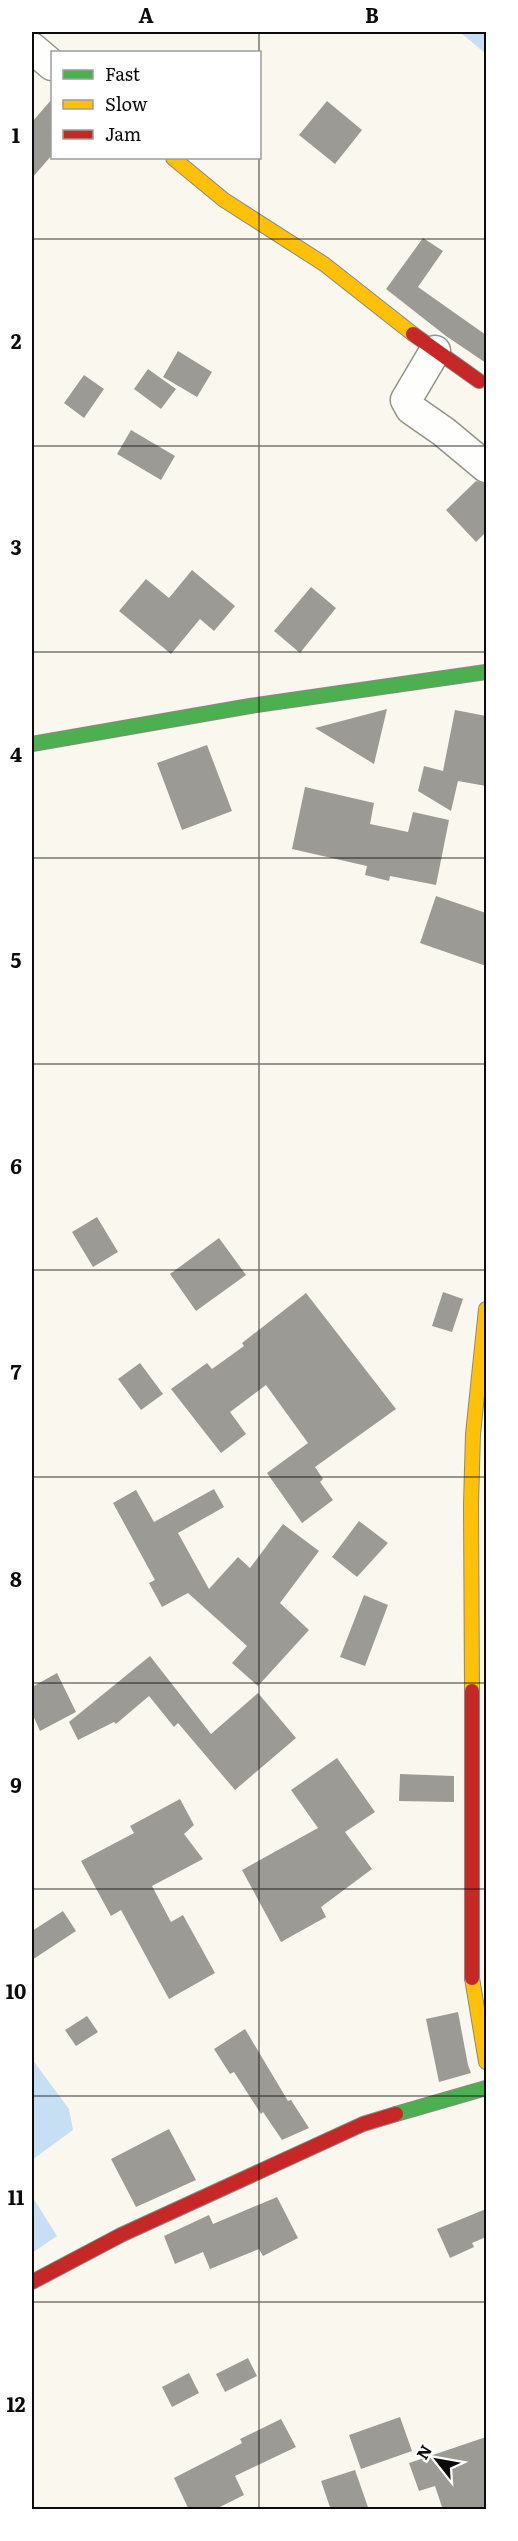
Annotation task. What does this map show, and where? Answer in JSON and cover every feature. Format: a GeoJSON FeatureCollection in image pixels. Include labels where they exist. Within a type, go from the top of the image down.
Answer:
{"type":"FeatureCollection","features":[{"type":"Feature","properties":{"kind":"street"},"geometry":{"type":"LineString","coordinates":[[32,48],[51,64]]}},
{"type":"Feature","properties":{"kind":"street"},"geometry":{"type":"LineString","coordinates":[[174,159],[224,200],[324,264],[435,351],[479,381]]}},
{"type":"Feature","properties":{"kind":"street"},"geometry":{"type":"LineString","coordinates":[[435,351],[406,400],[411,409],[444,432],[486,467]]}},
{"type":"Feature","properties":{"kind":"street"},"geometry":{"type":"LineString","coordinates":[[32,744],[250,706],[486,672]]}},
{"type":"Feature","properties":{"kind":"street"},"geometry":{"type":"LineString","coordinates":[[486,1309],[473,1434],[471,1504],[473,1759],[471,1975],[486,2062]]}},
{"type":"Feature","properties":{"kind":"street"},"geometry":{"type":"LineString","coordinates":[[32,2282],[121,2235],[363,2124],[486,2088]]}},
{"type":"Feature","properties":{"kind":"water"},"geometry":{"type":"Polygon","coordinates":[[[460,32],[486,32],[486,54],[460,32]]]}},
{"type":"Feature","properties":{"kind":"water"},"geometry":{"type":"Polygon","coordinates":[[[32,2059],[69,2109],[73,2130],[32,2160],[32,2059]]]}},
{"type":"Feature","properties":{"kind":"water"},"geometry":{"type":"Polygon","coordinates":[[[32,2196],[57,2236],[32,2253],[32,2196]]]}},
{"type":"Feature","properties":{"kind":"building"},"geometry":{"type":"Polygon","coordinates":[[[51,100],[51,156],[32,178],[32,122],[51,100]]]}},
{"type":"Feature","properties":{"kind":"building"},"geometry":{"type":"Polygon","coordinates":[[[327,101],[362,130],[335,164],[299,135],[327,101]]]}},
{"type":"Feature","properties":{"kind":"building"},"geometry":{"type":"Polygon","coordinates":[[[423,238],[443,251],[418,287],[486,335],[486,363],[446,336],[386,289],[423,238]]]}},
{"type":"Feature","properties":{"kind":"building"},"geometry":{"type":"Polygon","coordinates":[[[178,351],[212,372],[197,397],[163,377],[178,351]]]}},
{"type":"Feature","properties":{"kind":"building"},"geometry":{"type":"Polygon","coordinates":[[[148,369],[176,389],[161,409],[134,389],[148,369]]]}},
{"type":"Feature","properties":{"kind":"building"},"geometry":{"type":"Polygon","coordinates":[[[84,375],[104,389],[84,418],[64,403],[84,375]]]}},
{"type":"Feature","properties":{"kind":"building"},"geometry":{"type":"Polygon","coordinates":[[[131,430],[175,456],[161,480],[117,454],[131,430]]]}},
{"type":"Feature","properties":{"kind":"building"},"geometry":{"type":"Polygon","coordinates":[[[476,481],[486,484],[486,532],[476,542],[446,510],[476,481]]]}},
{"type":"Feature","properties":{"kind":"building"},"geometry":{"type":"Polygon","coordinates":[[[192,570],[235,606],[214,631],[200,619],[171,654],[119,611],[146,579],[169,598],[192,570]]]}},
{"type":"Feature","properties":{"kind":"building"},"geometry":{"type":"Polygon","coordinates":[[[311,587],[336,608],[300,653],[274,631],[311,587]]]}},
{"type":"Feature","properties":{"kind":"building"},"geometry":{"type":"Polygon","coordinates":[[[387,709],[374,764],[315,728],[387,709]]]}},
{"type":"Feature","properties":{"kind":"building"},"geometry":{"type":"Polygon","coordinates":[[[455,710],[486,716],[486,786],[458,781],[451,811],[418,791],[424,766],[443,771],[455,710]]]}},
{"type":"Feature","properties":{"kind":"building"},"geometry":{"type":"Polygon","coordinates":[[[207,745],[232,811],[182,830],[157,763],[207,745]]]}},
{"type":"Feature","properties":{"kind":"building"},"geometry":{"type":"Polygon","coordinates":[[[305,787],[374,803],[370,824],[408,832],[413,812],[449,820],[436,885],[390,876],[389,881],[365,875],[367,866],[292,849],[305,787]]]}},
{"type":"Feature","properties":{"kind":"building"},"geometry":{"type":"Polygon","coordinates":[[[436,896],[486,913],[486,966],[420,943],[436,896]]]}},
{"type":"Feature","properties":{"kind":"building"},"geometry":{"type":"Polygon","coordinates":[[[97,1217],[118,1252],[93,1267],[72,1232],[97,1217]]]}},
{"type":"Feature","properties":{"kind":"building"},"geometry":{"type":"Polygon","coordinates":[[[219,1238],[246,1275],[196,1311],[170,1274],[219,1238]]]}},
{"type":"Feature","properties":{"kind":"building"},"geometry":{"type":"Polygon","coordinates":[[[443,1292],[463,1299],[452,1332],[432,1326],[443,1292]]]}},
{"type":"Feature","properties":{"kind":"building"},"geometry":{"type":"Polygon","coordinates":[[[306,1293],[396,1409],[315,1467],[323,1479],[320,1482],[333,1500],[302,1523],[267,1473],[308,1443],[266,1385],[230,1412],[246,1434],[221,1453],[171,1389],[207,1363],[212,1369],[244,1346],[242,1343],[306,1293]]]}},
{"type":"Feature","properties":{"kind":"building"},"geometry":{"type":"Polygon","coordinates":[[[140,1363],[163,1394],[141,1410],[118,1379],[140,1363]]]}},
{"type":"Feature","properties":{"kind":"building"},"geometry":{"type":"Polygon","coordinates":[[[214,1489],[224,1507],[178,1533],[209,1589],[238,1557],[250,1568],[283,1524],[319,1551],[280,1603],[309,1630],[258,1686],[232,1663],[247,1646],[188,1593],[162,1607],[149,1583],[155,1580],[113,1503],[136,1490],[154,1522],[214,1489]]]}},
{"type":"Feature","properties":{"kind":"building"},"geometry":{"type":"Polygon","coordinates":[[[359,1521],[388,1543],[357,1577],[332,1557],[359,1521]]]}},
{"type":"Feature","properties":{"kind":"building"},"geometry":{"type":"Polygon","coordinates":[[[364,1595],[388,1605],[365,1666],[340,1657],[364,1595]]]}},
{"type":"Feature","properties":{"kind":"building"},"geometry":{"type":"Polygon","coordinates":[[[150,1656],[211,1734],[258,1693],[296,1738],[235,1790],[178,1723],[174,1727],[149,1696],[116,1724],[114,1722],[78,1740],[69,1722],[150,1656]]]}},
{"type":"Feature","properties":{"kind":"building"},"geometry":{"type":"Polygon","coordinates":[[[57,1673],[76,1712],[40,1731],[32,1713],[32,1687],[57,1673]]]}},
{"type":"Feature","properties":{"kind":"building"},"geometry":{"type":"Polygon","coordinates":[[[337,1758],[375,1812],[345,1832],[372,1869],[321,1907],[326,1917],[281,1942],[242,1870],[318,1828],[291,1790],[337,1758]]]}},
{"type":"Feature","properties":{"kind":"building"},"geometry":{"type":"Polygon","coordinates":[[[400,1774],[454,1776],[454,1802],[399,1801],[400,1774]]]}},
{"type":"Feature","properties":{"kind":"building"},"geometry":{"type":"Polygon","coordinates":[[[180,1799],[194,1825],[184,1834],[203,1859],[152,1886],[171,1922],[183,1915],[215,1973],[169,1999],[121,1910],[111,1916],[81,1861],[134,1833],[130,1826],[180,1799]]]}},
{"type":"Feature","properties":{"kind":"building"},"geometry":{"type":"Polygon","coordinates":[[[63,1911],[76,1931],[32,1960],[32,1931],[63,1911]]]}},
{"type":"Feature","properties":{"kind":"building"},"geometry":{"type":"Polygon","coordinates":[[[458,2012],[471,2073],[439,2082],[426,2019],[458,2012]]]}},
{"type":"Feature","properties":{"kind":"building"},"geometry":{"type":"Polygon","coordinates":[[[87,2016],[98,2032],[76,2046],[65,2030],[87,2016]]]}},
{"type":"Feature","properties":{"kind":"building"},"geometry":{"type":"Polygon","coordinates":[[[245,2029],[288,2101],[291,2100],[309,2128],[282,2140],[263,2112],[261,2114],[234,2072],[230,2074],[214,2049],[245,2029]]]}},
{"type":"Feature","properties":{"kind":"building"},"geometry":{"type":"Polygon","coordinates":[[[169,2129],[196,2180],[136,2207],[111,2159],[169,2129]]]}},
{"type":"Feature","properties":{"kind":"building"},"geometry":{"type":"Polygon","coordinates":[[[277,2197],[298,2238],[263,2256],[259,2249],[210,2269],[203,2252],[175,2264],[164,2236],[209,2215],[213,2224],[277,2197]]]}},
{"type":"Feature","properties":{"kind":"building"},"geometry":{"type":"Polygon","coordinates":[[[486,2209],[486,2237],[472,2243],[474,2247],[450,2258],[437,2229],[486,2209]]]}},
{"type":"Feature","properties":{"kind":"building"},"geometry":{"type":"Polygon","coordinates":[[[248,2358],[257,2376],[225,2392],[216,2374],[248,2358]]]}},
{"type":"Feature","properties":{"kind":"building"},"geometry":{"type":"Polygon","coordinates":[[[189,2373],[199,2393],[172,2407],[162,2387],[189,2373]]]}},
{"type":"Feature","properties":{"kind":"building"},"geometry":{"type":"Polygon","coordinates":[[[400,2417],[412,2451],[361,2469],[349,2435],[400,2417]]]}},
{"type":"Feature","properties":{"kind":"building"},"geometry":{"type":"Polygon","coordinates":[[[281,2419],[296,2447],[235,2476],[244,2495],[214,2510],[189,2510],[174,2478],[242,2443],[240,2439],[281,2419]]]}},
{"type":"Feature","properties":{"kind":"building"},"geometry":{"type":"Polygon","coordinates":[[[486,2437],[486,2510],[443,2510],[435,2486],[419,2491],[409,2463],[486,2437]]]}},
{"type":"Feature","properties":{"kind":"building"},"geometry":{"type":"Polygon","coordinates":[[[355,2470],[369,2510],[331,2510],[321,2481],[355,2470]]]}},
{"type":"Feature","properties":{"kind":"traffic: fast"},"geometry":{"type":"LineString","coordinates":[[32,744],[250,706],[486,672]]}},
{"type":"Feature","properties":{"kind":"traffic: fast"},"geometry":{"type":"LineString","coordinates":[[396,2114],[486,2088]]}},
{"type":"Feature","properties":{"kind":"traffic: slow"},"geometry":{"type":"LineString","coordinates":[[174,159],[224,200],[324,264],[413,334]]}},
{"type":"Feature","properties":{"kind":"traffic: slow"},"geometry":{"type":"LineString","coordinates":[[472,1691],[473,1434],[486,1309]]}},
{"type":"Feature","properties":{"kind":"traffic: slow"},"geometry":{"type":"LineString","coordinates":[[472,1978],[486,2062]]}},
{"type":"Feature","properties":{"kind":"traffic: jam"},"geometry":{"type":"LineString","coordinates":[[413,334],[479,381]]}},
{"type":"Feature","properties":{"kind":"traffic: jam"},"geometry":{"type":"LineString","coordinates":[[472,1691],[472,1978]]}},
{"type":"Feature","properties":{"kind":"traffic: jam"},"geometry":{"type":"LineString","coordinates":[[32,2282],[121,2235],[363,2124],[396,2114]]}}]}
